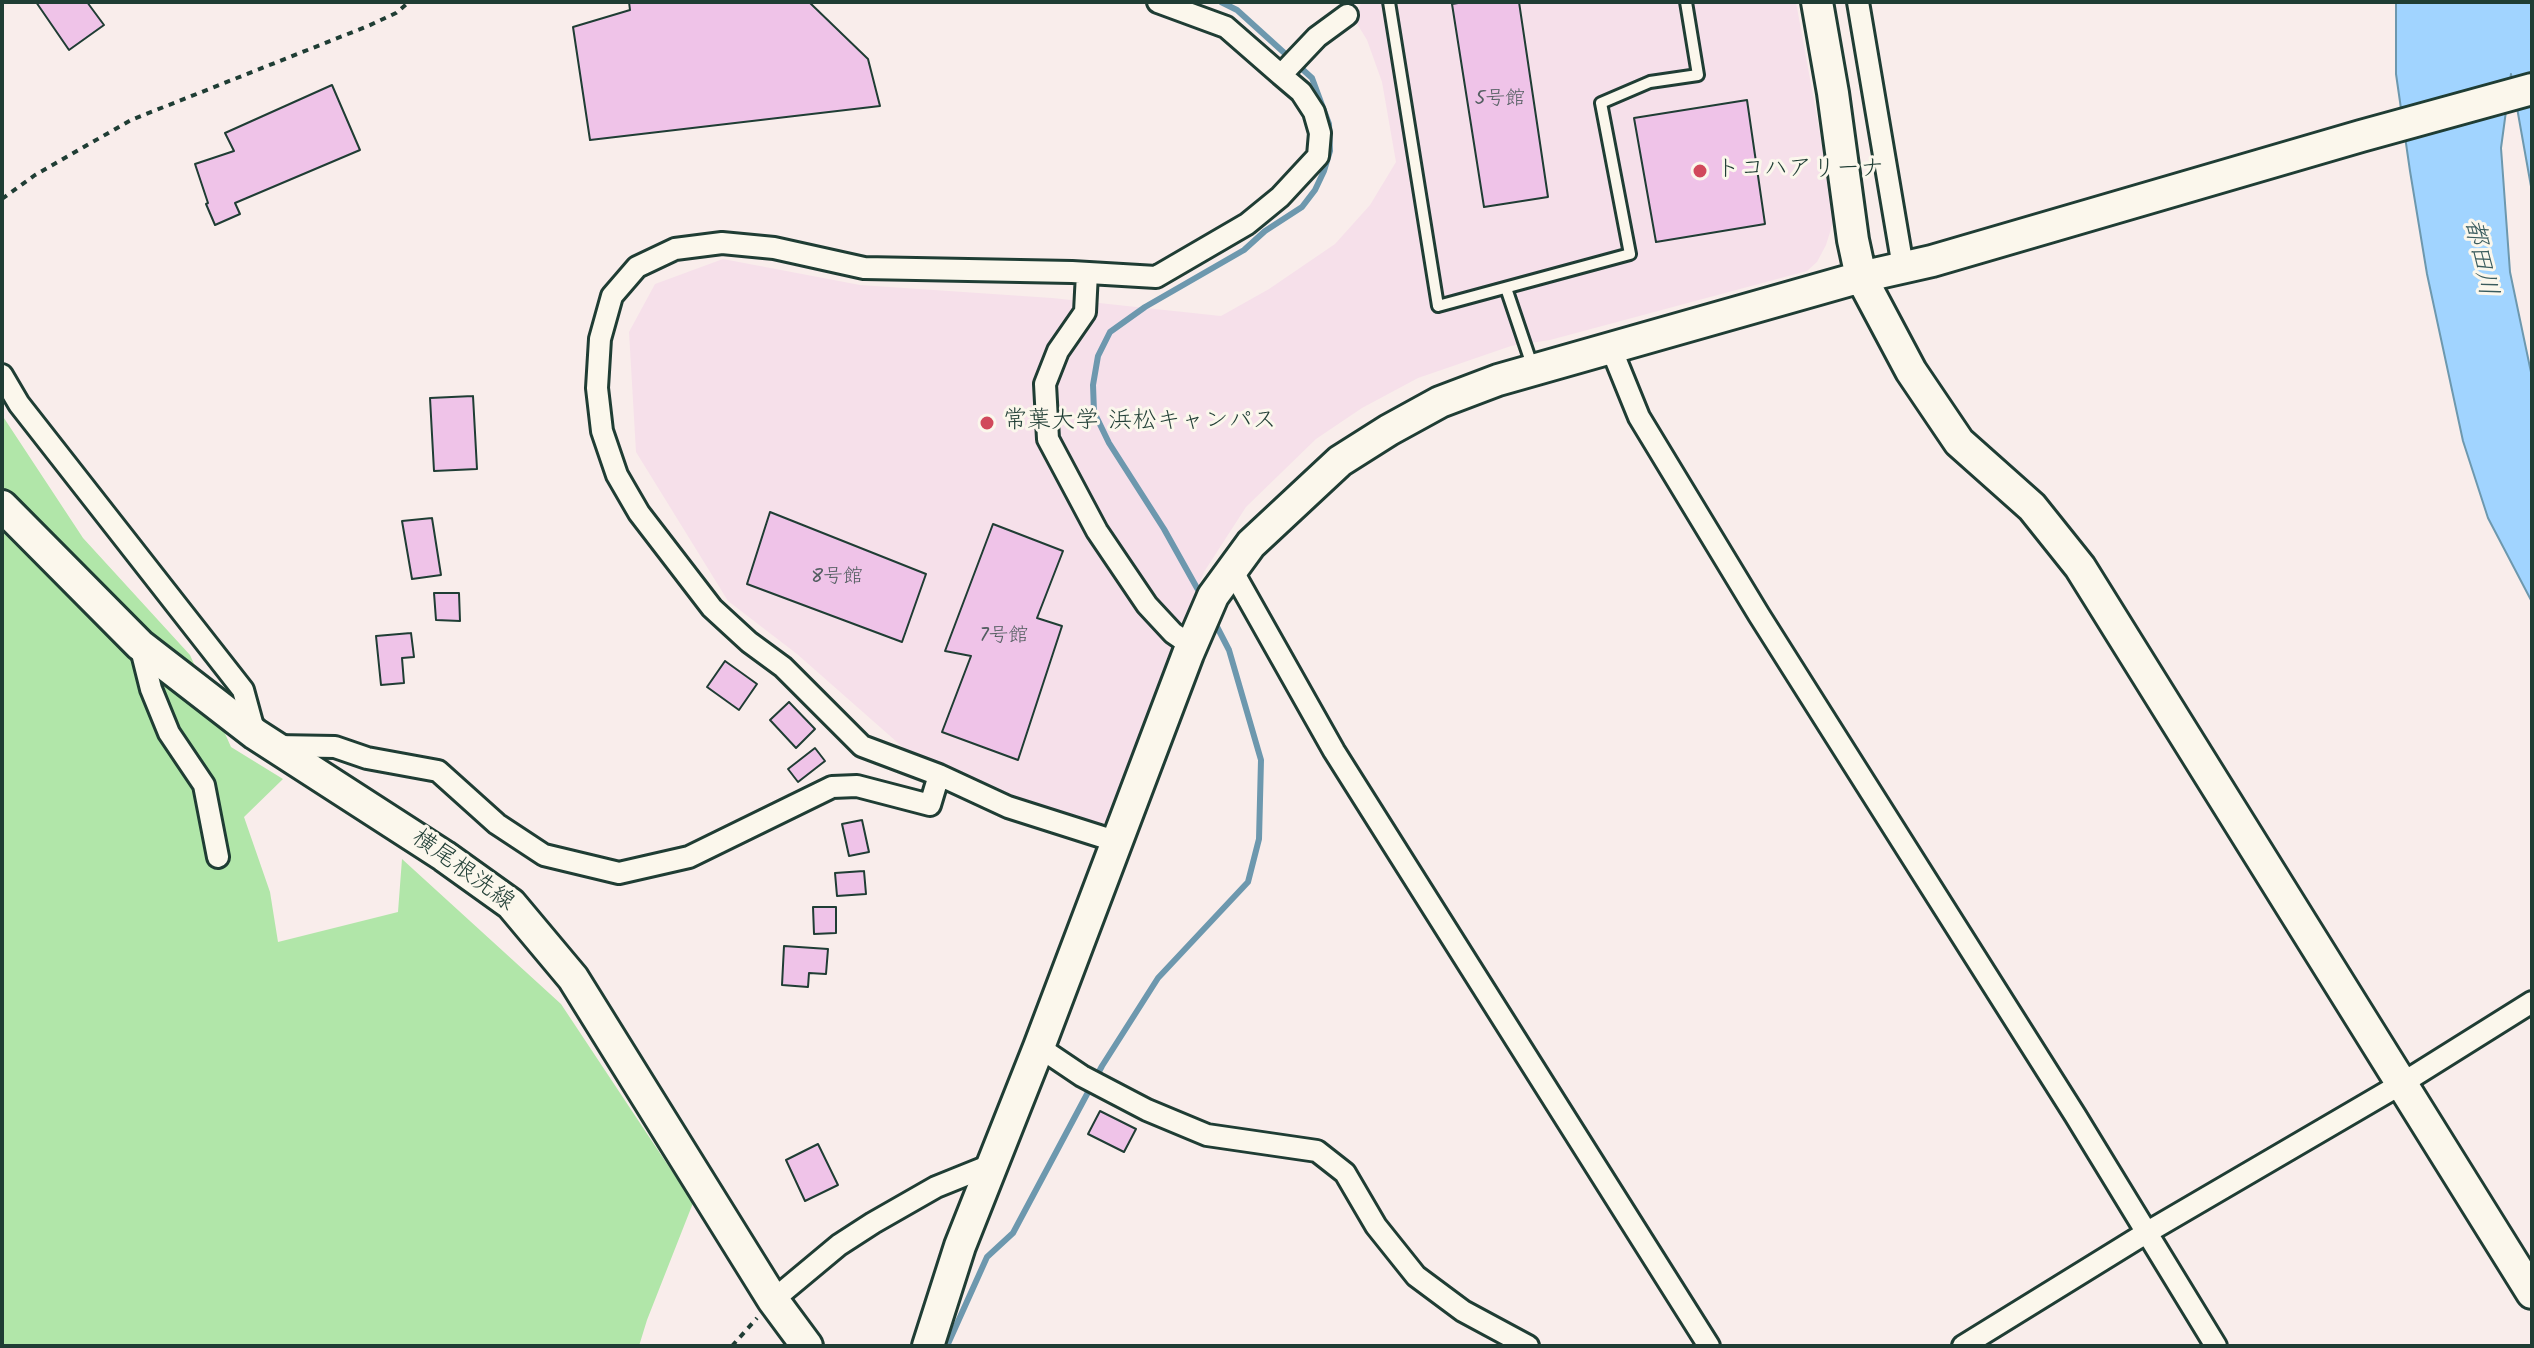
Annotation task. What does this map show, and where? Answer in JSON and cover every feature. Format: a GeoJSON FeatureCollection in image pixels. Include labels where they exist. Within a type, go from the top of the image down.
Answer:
{"type":"FeatureCollection","features":[{"type":"Feature","properties":{"kind":"street"},"geometry":{"type":"LineString","coordinates":[[1118,842],[1008,807],[939,775],[862,746],[783,667],[749,642],[712,608],[639,513],[617,475],[602,431],[597,388],[600,339],[612,296],[637,267],[675,249],[722,243],[774,248],[864,268],[1156,277],[1247,224],[1280,197],[1318,156],[1320,133],[1314,112],[1285,70],[1226,27],[1158,2]]}},
{"type":"Feature","properties":{"kind":"street"},"geometry":{"type":"LineString","coordinates":[[1817,2],[1861,277],[1911,371],[1959,442],[2032,507],[2080,567],[2532,1293]]}},
{"type":"Feature","properties":{"kind":"street"},"geometry":{"type":"LineString","coordinates":[[1858,2],[1903,267]]}},
{"type":"Feature","properties":{"kind":"street"},"geometry":{"type":"LineString","coordinates":[[1285,70],[1317,37],[1347,15]]}},
{"type":"Feature","properties":{"kind":"street"},"geometry":{"type":"LineString","coordinates":[[928,1346],[960,1246],[1213,596],[1251,544],[1340,461],[1440,402],[1498,380],[2532,89]]}},
{"type":"Feature","properties":{"kind":"street"},"geometry":{"type":"LineString","coordinates":[[1087,273],[1085,312],[1058,351],[1045,384],[1048,439],[1097,531],[1147,605],[1173,633],[1192,646]]}},
{"type":"Feature","properties":{"kind":"street"},"geometry":{"type":"LineString","coordinates":[[1611,348],[1639,417],[1759,615],[2067,1102],[2216,1346]]}},
{"type":"Feature","properties":{"kind":"street"},"geometry":{"type":"LineString","coordinates":[[2,375],[19,404],[243,690],[266,740],[335,747],[367,758],[438,771],[497,824],[544,855],[619,873],[689,857],[832,787],[857,786],[930,805],[939,775]]}},
{"type":"Feature","properties":{"kind":"street","name":"横尾根洗線"},"geometry":{"type":"LineString","coordinates":[[2,506],[140,645],[266,740],[444,856],[511,904],[573,978],[773,1300],[807,1346]]}},
{"type":"Feature","properties":{"kind":"street"},"geometry":{"type":"LineString","coordinates":[[1232,570],[1334,751],[1709,1346]]}},
{"type":"Feature","properties":{"kind":"street"},"geometry":{"type":"LineString","coordinates":[[140,645],[151,689],[169,733],[204,785],[218,857]]}},
{"type":"Feature","properties":{"kind":"street"},"geometry":{"type":"LineString","coordinates":[[1963,1346],[2532,1002]]}},
{"type":"Feature","properties":{"kind":"street"},"geometry":{"type":"LineString","coordinates":[[1039,1047],[1082,1076],[1147,1110],[1207,1135],[1317,1151],[1345,1173],[1376,1226],[1416,1276],[1463,1311],[1528,1346]]}},
{"type":"Feature","properties":{"kind":"street"},"geometry":{"type":"LineString","coordinates":[[773,1300],[839,1245],[873,1223],[936,1187],[993,1164]]}},
{"type":"Feature","properties":{"kind":"lane"},"geometry":{"type":"LineString","coordinates":[[1389,2],[1438,306],[1630,254],[1601,103],[1650,82],[1698,75],[1686,2]]}},
{"type":"Feature","properties":{"kind":"lane"},"geometry":{"type":"LineString","coordinates":[[1506,288],[1534,370]]}},
{"type":"Feature","properties":{"kind":"path"},"geometry":{"type":"LineString","coordinates":[[2,199],[35,175],[131,120],[368,26],[396,13],[409,2]]}},
{"type":"Feature","properties":{"kind":"path"},"geometry":{"type":"LineString","coordinates":[[732,1346],[773,1300]]}},
{"type":"Feature","properties":{"kind":"shaded area","name":"常葉大学 浜松キャンパス"},"geometry":{"type":"Polygon","coordinates":[[[1361,2],[1796,2],[1835,216],[1817,262],[1807,271],[1550,340],[1511,346],[1418,378],[1362,408],[1316,439],[1246,507],[1204,572],[1107,827],[923,765],[797,654],[728,601],[636,452],[629,332],[655,284],[723,259],[860,285],[1052,298],[1221,316],[1269,289],[1335,244],[1370,205],[1396,162],[1382,82],[1367,40],[1356,22],[1361,2]]]}},
{"type":"Feature","properties":{"kind":"green space"},"geometry":{"type":"Polygon","coordinates":[[[2,415],[83,538],[190,655],[231,747],[283,779],[244,817],[270,892],[278,942],[398,912],[402,859],[561,1004],[693,1203],[639,1346],[2,1346],[2,415]]]}},
{"type":"Feature","properties":{"kind":"water","name":"都田川"},"geometry":{"type":"Polygon","coordinates":[[[2396,2],[2532,2],[2532,192],[2511,74],[2501,148],[2510,272],[2532,377],[2532,602],[2488,518],[2463,441],[2427,274],[2410,171],[2396,74],[2396,2]]]}},
{"type":"Feature","properties":{"kind":"building"},"geometry":{"type":"Polygon","coordinates":[[[36,2],[87,2],[104,25],[69,50],[36,2]]]}},
{"type":"Feature","properties":{"kind":"building"},"geometry":{"type":"Polygon","coordinates":[[[629,2],[809,2],[868,59],[880,106],[590,140],[573,27],[630,10],[629,2]]]}},
{"type":"Feature","properties":{"kind":"building"},"geometry":{"type":"Polygon","coordinates":[[[1519,2],[1548,197],[1484,207],[1452,4],[1519,2]]]}},
{"type":"Feature","properties":{"kind":"building"},"geometry":{"type":"Polygon","coordinates":[[[332,85],[360,150],[235,203],[240,214],[215,225],[195,164],[234,151],[225,133],[332,85]]]}},
{"type":"Feature","properties":{"kind":"building","name":"トコハアリーナ"},"geometry":{"type":"Polygon","coordinates":[[[1747,100],[1765,224],[1656,242],[1634,118],[1747,100]]]}},
{"type":"Feature","properties":{"kind":"building"},"geometry":{"type":"Polygon","coordinates":[[[473,396],[477,469],[434,471],[430,398],[473,396]]]}},
{"type":"Feature","properties":{"kind":"building"},"geometry":{"type":"Polygon","coordinates":[[[770,512],[926,574],[902,642],[747,584],[770,512]]]}},
{"type":"Feature","properties":{"kind":"building"},"geometry":{"type":"Polygon","coordinates":[[[432,518],[441,575],[412,579],[402,521],[432,518]]]}},
{"type":"Feature","properties":{"kind":"building"},"geometry":{"type":"Polygon","coordinates":[[[993,524],[1063,551],[1037,618],[1062,626],[1018,760],[942,732],[971,656],[945,651],[993,524]]]}},
{"type":"Feature","properties":{"kind":"building"},"geometry":{"type":"Polygon","coordinates":[[[434,593],[459,593],[460,621],[436,620],[434,593]]]}},
{"type":"Feature","properties":{"kind":"building"},"geometry":{"type":"Polygon","coordinates":[[[411,633],[414,657],[402,658],[404,683],[381,685],[376,636],[411,633]]]}},
{"type":"Feature","properties":{"kind":"building"},"geometry":{"type":"Polygon","coordinates":[[[725,661],[757,684],[739,710],[707,687],[725,661]]]}},
{"type":"Feature","properties":{"kind":"building"},"geometry":{"type":"Polygon","coordinates":[[[789,702],[815,729],[796,748],[770,720],[789,702]]]}},
{"type":"Feature","properties":{"kind":"building"},"geometry":{"type":"Polygon","coordinates":[[[815,748],[825,761],[798,782],[788,769],[815,748]]]}},
{"type":"Feature","properties":{"kind":"building"},"geometry":{"type":"Polygon","coordinates":[[[862,820],[869,852],[849,856],[842,824],[862,820]]]}},
{"type":"Feature","properties":{"kind":"building"},"geometry":{"type":"Polygon","coordinates":[[[864,871],[866,894],[837,896],[835,873],[864,871]]]}},
{"type":"Feature","properties":{"kind":"building"},"geometry":{"type":"Polygon","coordinates":[[[813,907],[836,907],[836,933],[814,934],[813,907]]]}},
{"type":"Feature","properties":{"kind":"building"},"geometry":{"type":"Polygon","coordinates":[[[784,946],[828,949],[826,974],[809,973],[808,987],[782,985],[784,946]]]}},
{"type":"Feature","properties":{"kind":"building"},"geometry":{"type":"Polygon","coordinates":[[[1100,1111],[1136,1129],[1124,1152],[1088,1134],[1100,1111]]]}},
{"type":"Feature","properties":{"kind":"building"},"geometry":{"type":"Polygon","coordinates":[[[818,1144],[838,1185],[805,1201],[786,1160],[818,1144]]]}},
{"type":"Feature","properties":{"kind":"waterway"},"geometry":{"type":"LineString","coordinates":[[1202,597],[1164,529],[1109,443],[1094,412],[1093,385],[1098,356],[1110,332],[1145,307],[1244,250],[1265,231],[1302,207],[1324,171],[1330,151],[1329,124],[1312,78],[1237,10],[1221,2]]}},
{"type":"Feature","properties":{"kind":"waterway"},"geometry":{"type":"LineString","coordinates":[[947,1346],[987,1257],[1013,1233],[1102,1066],[1158,978],[1248,882],[1259,839],[1261,760],[1229,650],[1214,621]]}},
{"type":"Feature","properties":{"kind":"place","name":"トコハアリーナ"},"geometry":{"type":"Point","coordinates":[1700,171]}},
{"type":"Feature","properties":{"kind":"place","name":"常葉大学 浜松キャンパス"},"geometry":{"type":"Point","coordinates":[987,423]}}]}
